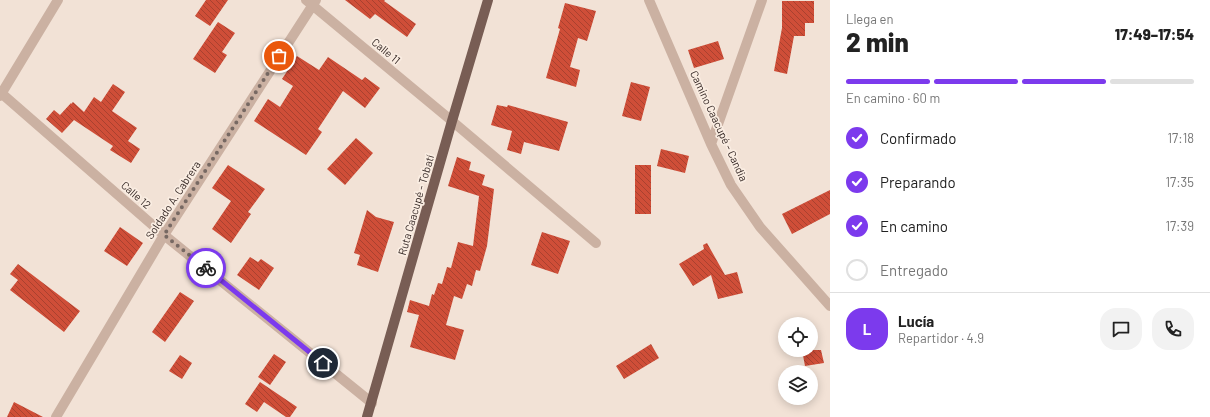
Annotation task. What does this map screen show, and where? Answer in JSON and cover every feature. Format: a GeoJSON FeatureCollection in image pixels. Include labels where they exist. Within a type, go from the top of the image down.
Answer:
{"type":"FeatureCollection","features":[{"type":"Feature","properties":{"kind":"main road","name":"Ruta Caacupé - Tobatí"},"geometry":{"type":"LineString","coordinates":[[367,417],[488,0]]}},
{"type":"Feature","properties":{"kind":"street"},"geometry":{"type":"LineString","coordinates":[[0,94],[58,0]]}},
{"type":"Feature","properties":{"kind":"street","name":"Camino Caacupé - Candia"},"geometry":{"type":"LineString","coordinates":[[649,0],[711,144],[732,185],[760,227],[830,305]]}},
{"type":"Feature","properties":{"kind":"street"},"geometry":{"type":"LineString","coordinates":[[711,144],[762,0]]}},
{"type":"Feature","properties":{"kind":"street","name":"Calle 11"},"geometry":{"type":"LineString","coordinates":[[311,2],[596,244]]}},
{"type":"Feature","properties":{"kind":"street","name":"Soldado A. Cabrera"},"geometry":{"type":"LineString","coordinates":[[56,417],[164,235],[311,2]]}},
{"type":"Feature","properties":{"kind":"street","name":"Calle 12"},"geometry":{"type":"LineString","coordinates":[[0,94],[164,235],[372,403]]}},
{"type":"Feature","properties":{"kind":"building"},"geometry":{"type":"Polygon","coordinates":[[[206,0],[228,0],[210,26],[195,16],[206,0]]]}},
{"type":"Feature","properties":{"kind":"building"},"geometry":{"type":"Polygon","coordinates":[[[345,0],[385,0],[384,1],[416,24],[407,37],[375,14],[370,19],[345,0]]]}},
{"type":"Feature","properties":{"kind":"building"},"geometry":{"type":"Polygon","coordinates":[[[782,1],[814,1],[814,23],[805,23],[805,36],[794,36],[787,74],[774,71],[782,28],[782,1]]]}},
{"type":"Feature","properties":{"kind":"building"},"geometry":{"type":"Polygon","coordinates":[[[565,3],[596,11],[587,41],[578,38],[570,67],[580,70],[576,87],[546,78],[560,29],[558,28],[565,3]]]}},
{"type":"Feature","properties":{"kind":"building"},"geometry":{"type":"Polygon","coordinates":[[[218,22],[235,33],[222,52],[227,55],[215,73],[193,59],[218,22]]]}},
{"type":"Feature","properties":{"kind":"building"},"geometry":{"type":"Polygon","coordinates":[[[718,41],[724,59],[694,68],[688,50],[718,41]]]}},
{"type":"Feature","properties":{"kind":"building"},"geometry":{"type":"Polygon","coordinates":[[[297,56],[319,70],[328,57],[362,80],[365,77],[380,88],[365,108],[343,91],[318,129],[322,132],[306,155],[254,121],[268,99],[280,107],[293,86],[282,79],[297,56]]]}},
{"type":"Feature","properties":{"kind":"building"},"geometry":{"type":"Polygon","coordinates":[[[631,82],[650,87],[641,121],[622,116],[631,82]]]}},
{"type":"Feature","properties":{"kind":"building"},"geometry":{"type":"Polygon","coordinates":[[[113,84],[125,92],[112,111],[137,128],[128,141],[140,149],[131,163],[110,150],[113,146],[74,120],[62,133],[46,119],[54,110],[60,115],[73,102],[84,112],[94,97],[101,102],[113,84]]]}},
{"type":"Feature","properties":{"kind":"building"},"geometry":{"type":"Polygon","coordinates":[[[497,105],[507,107],[508,105],[568,122],[559,151],[524,142],[521,154],[507,150],[512,131],[491,125],[497,105]]]}},
{"type":"Feature","properties":{"kind":"building"},"geometry":{"type":"Polygon","coordinates":[[[356,138],[373,153],[345,185],[327,169],[356,138]]]}},
{"type":"Feature","properties":{"kind":"building"},"geometry":{"type":"Polygon","coordinates":[[[661,149],[689,156],[685,173],[657,166],[661,149]]]}},
{"type":"Feature","properties":{"kind":"building"},"geometry":{"type":"Polygon","coordinates":[[[457,157],[471,162],[469,170],[485,175],[482,185],[494,189],[487,246],[480,271],[476,270],[472,286],[467,284],[462,299],[454,296],[446,325],[464,330],[455,360],[410,347],[419,315],[407,312],[410,300],[429,306],[432,294],[434,295],[438,283],[442,284],[447,267],[451,268],[458,242],[473,246],[479,196],[448,186],[457,157]]]}},
{"type":"Feature","properties":{"kind":"building"},"geometry":{"type":"Polygon","coordinates":[[[228,165],[265,189],[248,212],[251,214],[231,243],[212,229],[231,201],[212,188],[228,165]]]}},
{"type":"Feature","properties":{"kind":"building"},"geometry":{"type":"Polygon","coordinates":[[[635,165],[651,165],[651,214],[635,214],[635,165]]]}},
{"type":"Feature","properties":{"kind":"building"},"geometry":{"type":"Polygon","coordinates":[[[830,190],[830,214],[792,234],[782,214],[830,190]]]}},
{"type":"Feature","properties":{"kind":"building"},"geometry":{"type":"Polygon","coordinates":[[[367,210],[376,217],[394,222],[378,272],[357,265],[360,255],[354,253],[367,210]]]}},
{"type":"Feature","properties":{"kind":"building"},"geometry":{"type":"Polygon","coordinates":[[[120,227],[143,243],[127,266],[104,251],[120,227]]]}},
{"type":"Feature","properties":{"kind":"building"},"geometry":{"type":"Polygon","coordinates":[[[542,232],[570,241],[558,274],[531,265],[542,232]]]}},
{"type":"Feature","properties":{"kind":"building"},"geometry":{"type":"Polygon","coordinates":[[[707,243],[725,275],[737,272],[743,293],[718,299],[711,275],[693,286],[679,264],[704,249],[703,245],[707,243]]]}},
{"type":"Feature","properties":{"kind":"building"},"geometry":{"type":"Polygon","coordinates":[[[250,257],[258,262],[261,259],[274,268],[259,290],[237,275],[250,257]]]}},
{"type":"Feature","properties":{"kind":"building"},"geometry":{"type":"Polygon","coordinates":[[[18,264],[80,311],[64,332],[10,290],[18,280],[10,274],[18,264]]]}},
{"type":"Feature","properties":{"kind":"building"},"geometry":{"type":"Polygon","coordinates":[[[180,292],[194,301],[165,342],[152,332],[180,292]]]}},
{"type":"Feature","properties":{"kind":"building"},"geometry":{"type":"Polygon","coordinates":[[[651,344],[659,358],[624,379],[616,366],[651,344]]]}},
{"type":"Feature","properties":{"kind":"building"},"geometry":{"type":"Polygon","coordinates":[[[818,350],[821,350],[824,363],[805,365],[803,357],[818,357],[818,350]]]}},
{"type":"Feature","properties":{"kind":"building"},"geometry":{"type":"Polygon","coordinates":[[[274,354],[286,362],[270,385],[258,377],[274,354]]]}},
{"type":"Feature","properties":{"kind":"building"},"geometry":{"type":"Polygon","coordinates":[[[180,355],[192,363],[182,379],[169,371],[180,355]]]}},
{"type":"Feature","properties":{"kind":"building"},"geometry":{"type":"Polygon","coordinates":[[[260,382],[297,407],[290,417],[286,417],[264,402],[257,412],[245,404],[260,382]]]}},
{"type":"Feature","properties":{"kind":"building"},"geometry":{"type":"Polygon","coordinates":[[[14,402],[43,417],[7,417],[14,402]]]}},
{"type":"Feature","properties":{"kind":"way so far"},"geometry":{"type":"LineString","coordinates":[[206,268],[164,235],[279,56]]}},
{"type":"Feature","properties":{"kind":"route"},"geometry":{"type":"LineString","coordinates":[[206,268],[323,363]]}}]}
